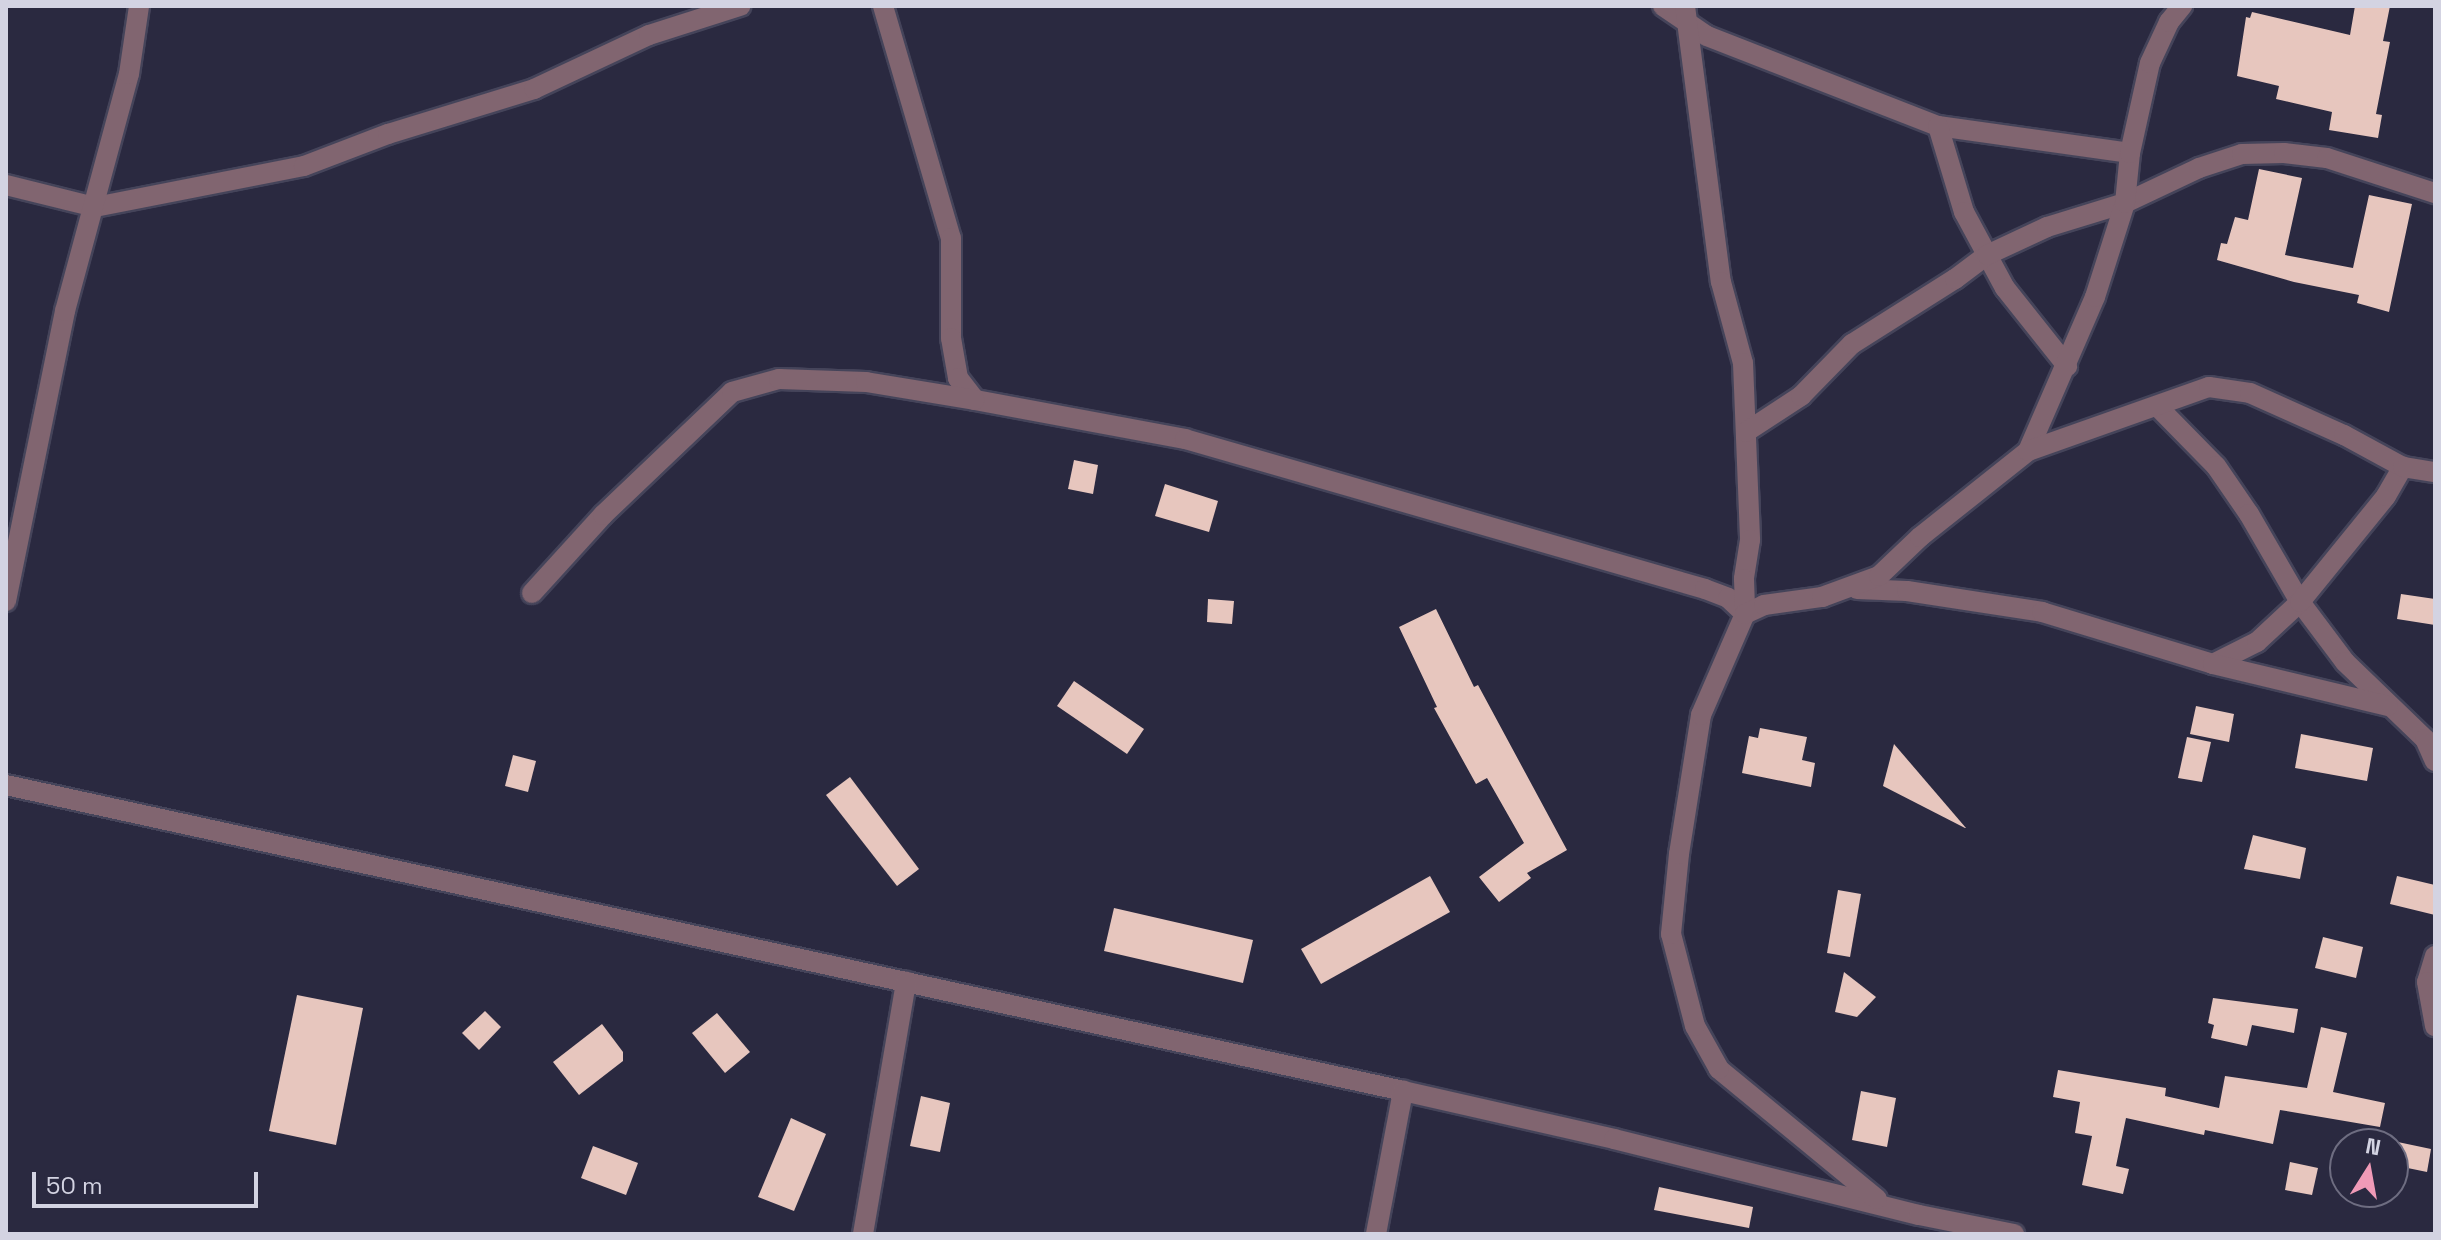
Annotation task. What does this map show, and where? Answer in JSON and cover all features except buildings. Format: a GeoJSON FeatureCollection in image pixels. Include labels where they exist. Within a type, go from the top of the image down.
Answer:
{"type":"FeatureCollection","features":[{"type":"Feature","properties":{"kind":"street"},"geometry":{"type":"LineString","coordinates":[[6,601],[65,311],[129,74],[139,6]]}},
{"type":"Feature","properties":{"kind":"street"},"geometry":{"type":"LineString","coordinates":[[6,185],[95,207],[189,185],[304,166],[388,134],[534,89],[649,35],[740,6]]}},
{"type":"Feature","properties":{"kind":"street"},"geometry":{"type":"LineString","coordinates":[[883,6],[951,238],[951,338],[958,378],[975,400]]}},
{"type":"Feature","properties":{"kind":"street"},"geometry":{"type":"LineString","coordinates":[[1663,6],[1687,16],[1707,36],[1938,126],[2130,153]]}},
{"type":"Feature","properties":{"kind":"street"},"geometry":{"type":"LineString","coordinates":[[2028,451],[2095,297],[2125,203],[2130,153],[2150,63],[2169,22],[2182,6]]}},
{"type":"Feature","properties":{"kind":"street"},"geometry":{"type":"LineString","coordinates":[[1687,16],[1721,282],[1743,363],[1750,540],[1744,579],[1745,614],[1701,715],[1679,854],[1671,934],[1695,1026],[1719,1069],[1883,1204],[1918,1224],[2014,1234]]}},
{"type":"Feature","properties":{"kind":"street"},"geometry":{"type":"LineString","coordinates":[[1938,126],[1964,212],[1987,255],[2005,288],[2067,366]]}},
{"type":"Feature","properties":{"kind":"street"},"geometry":{"type":"LineString","coordinates":[[1746,432],[1801,396],[1852,344],[1987,255],[2047,227],[2125,203],[2199,168],[2242,154],[2284,153],[2327,158],[2435,193]]}},
{"type":"Feature","properties":{"kind":"street"},"geometry":{"type":"LineString","coordinates":[[532,593],[603,515],[732,392],[779,379],[866,382],[1185,439],[1705,589],[1728,598],[1745,614]]}},
{"type":"Feature","properties":{"kind":"street"},"geometry":{"type":"LineString","coordinates":[[1745,614],[1764,605],[1822,597],[1879,576],[1920,537],[2028,451],[2209,387],[2250,393],[2344,435],[2403,467],[2435,472]]}},
{"type":"Feature","properties":{"kind":"street"},"geometry":{"type":"LineString","coordinates":[[2157,406],[2216,466],[2249,514],[2300,602],[2345,662],[2425,739],[2435,761]]}},
{"type":"Feature","properties":{"kind":"street"},"geometry":{"type":"LineString","coordinates":[[2213,664],[2257,642],[2300,602],[2386,496],[2403,467]]}},
{"type":"Feature","properties":{"kind":"street"},"geometry":{"type":"LineString","coordinates":[[1845,588],[1907,591],[2042,612],[2213,664],[2388,706]]}},
{"type":"Feature","properties":{"kind":"street"},"geometry":{"type":"LineString","coordinates":[[6,785],[1403,1091],[1883,1204]]}},
{"type":"Feature","properties":{"kind":"street"},"geometry":{"type":"LineString","coordinates":[[2435,956],[2427,982],[2435,1026]]}},
{"type":"Feature","properties":{"kind":"street"},"geometry":{"type":"LineString","coordinates":[[863,1234],[906,982]]}},
{"type":"Feature","properties":{"kind":"street"},"geometry":{"type":"LineString","coordinates":[[1376,1234],[1403,1091]]}}]}
